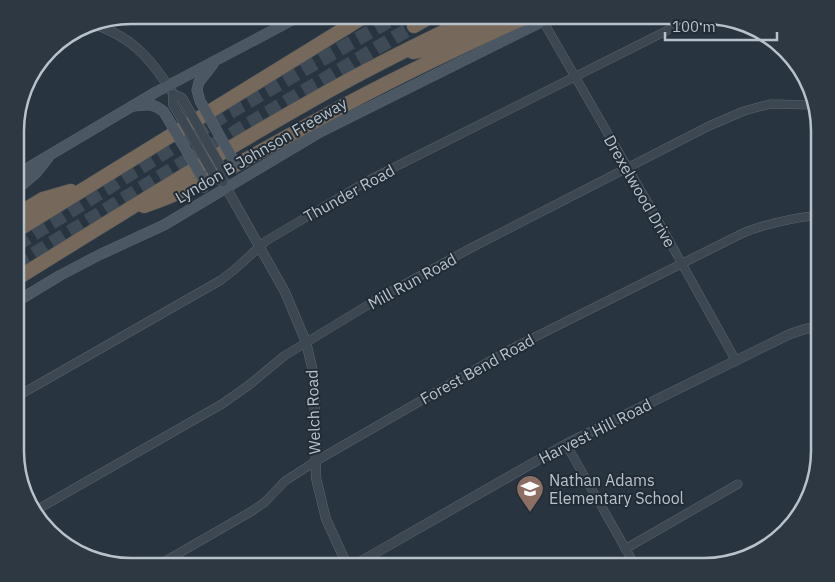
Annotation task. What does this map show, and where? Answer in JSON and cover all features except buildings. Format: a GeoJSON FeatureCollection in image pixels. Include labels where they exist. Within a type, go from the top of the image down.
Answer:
{"type":"FeatureCollection","features":[{"type":"Feature","properties":{"kind":"highway"},"geometry":{"type":"LineString","coordinates":[[24,226],[178,133],[352,24]]}},
{"type":"Feature","properties":{"kind":"highway"},"geometry":{"type":"LineString","coordinates":[[414,26],[418,24]]}},
{"type":"Feature","properties":{"kind":"highway","name":"Lyndon B Johnson Freeway"},"geometry":{"type":"LineString","coordinates":[[24,274],[262,129],[398,54],[460,24]]}},
{"type":"Feature","properties":{"kind":"highway"},"geometry":{"type":"LineString","coordinates":[[398,54],[436,48],[485,24]]}},
{"type":"Feature","properties":{"kind":"highway"},"geometry":{"type":"LineString","coordinates":[[122,213],[173,196],[250,158],[320,118],[391,81],[511,24]]}},
{"type":"Feature","properties":{"kind":"highway"},"geometry":{"type":"LineString","coordinates":[[24,211],[43,200],[86,187]]}},
{"type":"Feature","properties":{"kind":"main road"},"geometry":{"type":"LineString","coordinates":[[24,170],[130,107],[171,90],[221,57],[284,24]]}},
{"type":"Feature","properties":{"kind":"main road","name":"Lyndon B Johnson Freeway"},"geometry":{"type":"LineString","coordinates":[[24,297],[58,276],[147,234],[184,214],[225,185],[258,169],[320,132],[537,24]]}},
{"type":"Feature","properties":{"kind":"main road"},"geometry":{"type":"LineString","coordinates":[[221,57],[203,75],[199,82],[197,90],[200,101],[236,162],[258,169]]}},
{"type":"Feature","properties":{"kind":"main road"},"geometry":{"type":"LineString","coordinates":[[130,107],[148,104],[156,106],[164,112],[202,179],[204,188],[201,196],[196,204],[184,214]]}},
{"type":"Feature","properties":{"kind":"main road"},"geometry":{"type":"LineString","coordinates":[[24,183],[36,173],[52,154]]}},
{"type":"Feature","properties":{"kind":"street","name":"Drexelwood Drive"},"geometry":{"type":"LineString","coordinates":[[549,24],[574,77],[682,263],[736,361]]}},
{"type":"Feature","properties":{"kind":"street","name":"Thunder Road"},"geometry":{"type":"LineString","coordinates":[[24,392],[221,280],[266,240],[369,180],[680,24]]}},
{"type":"Feature","properties":{"kind":"street","name":"Welch Road"},"geometry":{"type":"LineString","coordinates":[[102,28],[119,35],[142,51],[156,68],[171,90],[173,104],[215,177],[225,185],[292,306],[306,342],[314,376],[316,478],[326,519],[345,558]]}},
{"type":"Feature","properties":{"kind":"street","name":"Mill Run Road"},"geometry":{"type":"LineString","coordinates":[[40,508],[222,404],[249,385],[284,356],[306,342],[381,297],[471,248],[709,126],[744,111],[771,104],[808,105]]}},
{"type":"Feature","properties":{"kind":"street","name":"Forest Bend Road"},"geometry":{"type":"LineString","coordinates":[[171,558],[252,512],[290,478],[316,461],[504,353],[682,263],[760,226],[782,220],[811,216]]}},
{"type":"Feature","properties":{"kind":"street","name":"Harvest Hill Road"},"geometry":{"type":"LineString","coordinates":[[365,558],[566,444],[790,334],[811,328]]}},
{"type":"Feature","properties":{"kind":"street"},"geometry":{"type":"LineString","coordinates":[[566,444],[631,558]]}},
{"type":"Feature","properties":{"kind":"street"},"geometry":{"type":"LineString","coordinates":[[625,548],[738,484]]}},
{"type":"Feature","properties":{"kind":"tunnel"},"geometry":{"type":"LineString","coordinates":[[24,240],[225,115],[384,24]]}},
{"type":"Feature","properties":{"kind":"tunnel"},"geometry":{"type":"LineString","coordinates":[[24,260],[159,177],[414,26]]}},
{"type":"Feature","properties":{"kind":"place","name":"Nathan Adams Elementary School"},"geometry":{"type":"Point","coordinates":[530,513]}}]}
